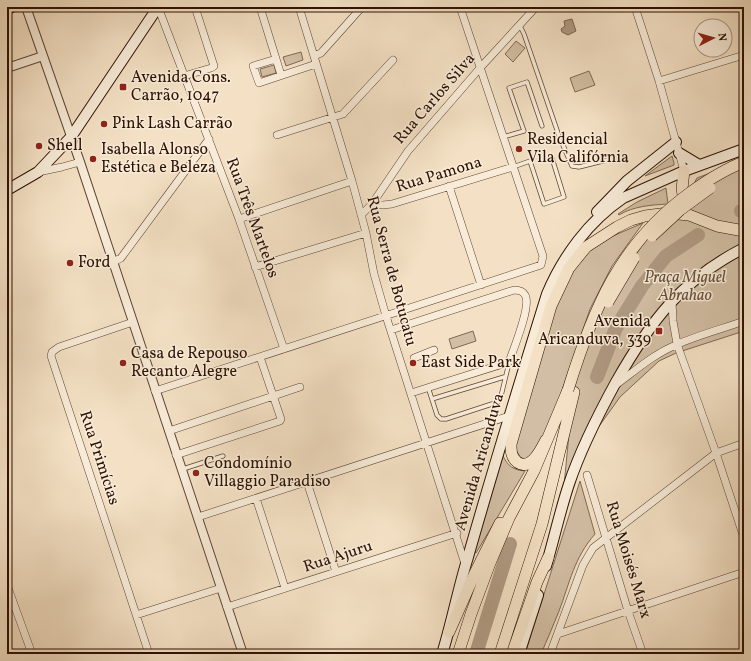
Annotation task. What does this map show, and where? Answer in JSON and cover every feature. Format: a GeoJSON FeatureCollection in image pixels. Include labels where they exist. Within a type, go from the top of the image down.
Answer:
{"type":"FeatureCollection","features":[{"type":"Feature","properties":{"kind":"highway"},"geometry":{"type":"LineString","coordinates":[[500,654],[542,524],[579,355],[605,291],[618,268],[638,241],[665,212],[676,202],[701,185],[744,162]]}},
{"type":"Feature","properties":{"kind":"highway"},"geometry":{"type":"LineString","coordinates":[[744,168],[719,182],[680,210],[654,233],[632,260],[599,318],[571,391],[537,456],[529,464],[524,465],[512,458],[511,444],[551,306],[569,268],[586,247],[624,224],[645,216],[668,213],[689,215],[717,226],[744,231]]}},
{"type":"Feature","properties":{"kind":"highway"},"geometry":{"type":"LineString","coordinates":[[684,170],[682,193],[689,215]]}},
{"type":"Feature","properties":{"kind":"highway"},"geometry":{"type":"LineString","coordinates":[[458,654],[470,614],[508,518],[534,471],[546,440]]}},
{"type":"Feature","properties":{"kind":"highway"},"geometry":{"type":"LineString","coordinates":[[449,632],[490,540],[502,520],[522,493]]}},
{"type":"Feature","properties":{"kind":"highway"},"geometry":{"type":"LineString","coordinates":[[512,654],[537,582],[548,558]]}},
{"type":"Feature","properties":{"kind":"main road"},"geometry":{"type":"LineString","coordinates":[[7,9],[12,7]]}},
{"type":"Feature","properties":{"kind":"main road"},"geometry":{"type":"LineString","coordinates":[[7,190],[38,172],[71,137],[158,7]]}},
{"type":"Feature","properties":{"kind":"main road"},"geometry":{"type":"LineString","coordinates":[[586,229],[603,205],[627,181],[676,142]]}},
{"type":"Feature","properties":{"kind":"main road","name":"Avenida Aricanduva"},"geometry":{"type":"LineString","coordinates":[[442,654],[466,564],[509,416],[547,294],[558,271],[586,229],[616,202],[684,170],[744,149]]}},
{"type":"Feature","properties":{"kind":"main road"},"geometry":{"type":"LineString","coordinates":[[679,153],[699,165]]}},
{"type":"Feature","properties":{"kind":"main road"},"geometry":{"type":"LineString","coordinates":[[519,654],[569,485],[583,445],[595,420],[635,349],[652,323],[693,280],[719,262],[744,248]]}},
{"type":"Feature","properties":{"kind":"street"},"geometry":{"type":"LineString","coordinates":[[26,7],[80,162],[243,654]]}},
{"type":"Feature","properties":{"kind":"street","name":"Rua Três Martelos"},"geometry":{"type":"LineString","coordinates":[[158,7],[239,219],[284,349]]}},
{"type":"Feature","properties":{"kind":"street"},"geometry":{"type":"LineString","coordinates":[[184,76],[214,66],[195,7]]}},
{"type":"Feature","properties":{"kind":"street"},"geometry":{"type":"LineString","coordinates":[[260,7],[281,75]]}},
{"type":"Feature","properties":{"kind":"street","name":"Rua Serra de Botucatu"},"geometry":{"type":"LineString","coordinates":[[299,7],[352,182],[366,233],[374,274],[386,316],[466,564]]}},
{"type":"Feature","properties":{"kind":"street"},"geometry":{"type":"LineString","coordinates":[[276,58],[253,66],[258,83],[315,60],[362,7]]}},
{"type":"Feature","properties":{"kind":"street"},"geometry":{"type":"LineString","coordinates":[[155,391],[539,266],[542,263],[543,256],[460,7]]}},
{"type":"Feature","properties":{"kind":"street","name":"Rua Carlos Silva"},"geometry":{"type":"LineString","coordinates":[[361,214],[372,204],[408,151],[480,68],[536,7]]}},
{"type":"Feature","properties":{"kind":"street"},"geometry":{"type":"LineString","coordinates":[[635,7],[659,81],[684,170]]}},
{"type":"Feature","properties":{"kind":"street"},"geometry":{"type":"LineString","coordinates":[[659,81],[744,55]]}},
{"type":"Feature","properties":{"kind":"street"},"geometry":{"type":"LineString","coordinates":[[7,68],[43,56]]}},
{"type":"Feature","properties":{"kind":"street"},"geometry":{"type":"LineString","coordinates":[[277,135],[343,114],[393,60]]}},
{"type":"Feature","properties":{"kind":"street"},"geometry":{"type":"LineString","coordinates":[[113,262],[121,258],[209,139]]}},
{"type":"Feature","properties":{"kind":"street"},"geometry":{"type":"LineString","coordinates":[[38,172],[80,162]]}},
{"type":"Feature","properties":{"kind":"street","name":"Rua Pamona"},"geometry":{"type":"LineString","coordinates":[[372,204],[392,204],[513,167]]}},
{"type":"Feature","properties":{"kind":"street"},"geometry":{"type":"LineString","coordinates":[[239,219],[352,182]]}},
{"type":"Feature","properties":{"kind":"street"},"geometry":{"type":"LineString","coordinates":[[449,186],[481,285]]}},
{"type":"Feature","properties":{"kind":"street"},"geometry":{"type":"LineString","coordinates":[[255,267],[366,233]]}},
{"type":"Feature","properties":{"kind":"street"},"geometry":{"type":"LineString","coordinates":[[391,330],[514,290],[520,290],[525,294],[527,299],[525,318],[509,362],[411,393]]}},
{"type":"Feature","properties":{"kind":"street"},"geometry":{"type":"LineString","coordinates":[[672,301],[673,321],[677,344],[716,453],[744,538]]}},
{"type":"Feature","properties":{"kind":"street"},"geometry":{"type":"LineString","coordinates":[[614,387],[641,365],[677,344],[744,321]]}},
{"type":"Feature","properties":{"kind":"street","name":"Rua Primícias"},"geometry":{"type":"LineString","coordinates":[[132,322],[59,347],[52,352],[51,356],[149,654]]}},
{"type":"Feature","properties":{"kind":"street"},"geometry":{"type":"LineString","coordinates":[[401,362],[434,350]]}},
{"type":"Feature","properties":{"kind":"street"},"geometry":{"type":"LineString","coordinates":[[176,455],[280,421],[260,357]]}},
{"type":"Feature","properties":{"kind":"street"},"geometry":{"type":"LineString","coordinates":[[168,431],[300,387]]}},
{"type":"Feature","properties":{"kind":"street"},"geometry":{"type":"LineString","coordinates":[[198,517],[509,416]]}},
{"type":"Feature","properties":{"kind":"street"},"geometry":{"type":"LineString","coordinates":[[550,654],[583,565],[593,548],[716,453],[744,443]]}},
{"type":"Feature","properties":{"kind":"street","name":"Rua Moisés Marx"},"geometry":{"type":"LineString","coordinates":[[586,475],[628,612],[643,654]]}},
{"type":"Feature","properties":{"kind":"street"},"geometry":{"type":"LineString","coordinates":[[307,482],[336,572]]}},
{"type":"Feature","properties":{"kind":"street"},"geometry":{"type":"LineString","coordinates":[[256,498],[286,588]]}},
{"type":"Feature","properties":{"kind":"street","name":"Rua Ajuru"},"geometry":{"type":"LineString","coordinates":[[227,608],[456,533]]}},
{"type":"Feature","properties":{"kind":"street"},"geometry":{"type":"LineString","coordinates":[[558,634],[628,612],[744,572]]}},
{"type":"Feature","properties":{"kind":"street"},"geometry":{"type":"LineString","coordinates":[[7,585],[32,654]]}},
{"type":"Feature","properties":{"kind":"street"},"geometry":{"type":"LineString","coordinates":[[136,615],[221,588]]}},
{"type":"Feature","properties":{"kind":"lane"},"geometry":{"type":"LineString","coordinates":[[520,25],[527,41],[559,136],[572,166],[579,167],[611,159]]}},
{"type":"Feature","properties":{"kind":"lane"},"geometry":{"type":"LineString","coordinates":[[503,137],[524,131],[510,88],[527,82],[542,126]]}},
{"type":"Feature","properties":{"kind":"lane"},"geometry":{"type":"LineString","coordinates":[[513,167],[530,161],[544,204],[564,197],[552,158]]}},
{"type":"Feature","properties":{"kind":"lane"},"geometry":{"type":"LineString","coordinates":[[428,387],[437,415],[441,419],[446,419],[498,402],[501,396],[504,377],[509,362]]}},
{"type":"Feature","properties":{"kind":"lane"},"geometry":{"type":"LineString","coordinates":[[432,399],[504,377]]}},
{"type":"Feature","properties":{"kind":"lane"},"geometry":{"type":"LineString","coordinates":[[181,470],[224,456]]}},
{"type":"Feature","properties":{"kind":"green space"},"geometry":{"type":"Polygon","coordinates":[[[516,41],[525,48],[513,62],[505,54],[516,41]]]}},
{"type":"Feature","properties":{"kind":"green space"},"geometry":{"type":"Polygon","coordinates":[[[301,52],[303,60],[286,66],[283,57],[301,52]]]}},
{"type":"Feature","properties":{"kind":"green space"},"geometry":{"type":"Polygon","coordinates":[[[274,65],[276,73],[262,77],[260,69],[274,65]]]}},
{"type":"Feature","properties":{"kind":"green space"},"geometry":{"type":"Polygon","coordinates":[[[589,71],[595,85],[575,92],[570,78],[589,71]]]}},
{"type":"Feature","properties":{"kind":"green space"},"geometry":{"type":"Polygon","coordinates":[[[672,156],[674,165],[645,176],[672,156]]]}},
{"type":"Feature","properties":{"kind":"green space","name":"Praça Miguel Abrahao"},"geometry":{"type":"Polygon","coordinates":[[[744,160],[744,331],[676,353],[659,361],[620,397],[587,443],[561,517],[574,382],[596,320],[650,232],[692,187],[697,178],[744,160]]]}},
{"type":"Feature","properties":{"kind":"green space"},"geometry":{"type":"Polygon","coordinates":[[[666,188],[668,204],[643,206],[619,215],[618,214],[637,202],[666,188]]]}},
{"type":"Feature","properties":{"kind":"green space"},"geometry":{"type":"Polygon","coordinates":[[[643,223],[612,266],[590,309],[559,399],[542,441],[533,454],[525,459],[521,458],[516,450],[516,442],[556,306],[577,263],[592,245],[643,223]]]}},
{"type":"Feature","properties":{"kind":"green space"},"geometry":{"type":"Polygon","coordinates":[[[473,331],[476,341],[452,349],[449,339],[473,331]]]}},
{"type":"Feature","properties":{"kind":"green space"},"geometry":{"type":"Polygon","coordinates":[[[503,456],[511,467],[517,470],[525,471],[476,553],[472,551],[503,456]]]}},
{"type":"Feature","properties":{"kind":"green space"},"geometry":{"type":"Polygon","coordinates":[[[580,481],[595,534],[577,561],[559,611],[541,654],[525,654],[580,481]]]}},
{"type":"Feature","properties":{"kind":"shaded area"},"geometry":{"type":"Polygon","coordinates":[[[572,19],[576,31],[568,35],[562,32],[561,29],[565,26],[564,21],[572,19]]]}},
{"type":"Feature","properties":{"kind":"waterway"},"geometry":{"type":"LineString","coordinates":[[597,377],[616,328],[642,286],[666,256],[698,235]]}},
{"type":"Feature","properties":{"kind":"waterway"},"geometry":{"type":"LineString","coordinates":[[476,654],[510,544]]}},
{"type":"Feature","properties":{"kind":"place","name":"Avenida Cons. Carrão, 1047"},"geometry":{"type":"Point","coordinates":[123,87]}},
{"type":"Feature","properties":{"kind":"place","name":"Pink Lash Carrão"},"geometry":{"type":"Point","coordinates":[104,124]}},
{"type":"Feature","properties":{"kind":"place","name":"Shell"},"geometry":{"type":"Point","coordinates":[39,146]}},
{"type":"Feature","properties":{"kind":"place","name":"Residencial Vila Califórnia"},"geometry":{"type":"Point","coordinates":[519,149]}},
{"type":"Feature","properties":{"kind":"place","name":"Isabella Alonso Estética e Beleza"},"geometry":{"type":"Point","coordinates":[93,159]}},
{"type":"Feature","properties":{"kind":"place","name":"Ford"},"geometry":{"type":"Point","coordinates":[70,263]}},
{"type":"Feature","properties":{"kind":"place","name":"Avenida Aricanduva, 339"},"geometry":{"type":"Point","coordinates":[659,331]}},
{"type":"Feature","properties":{"kind":"place","name":"Casa de Repouso Recanto Alegre"},"geometry":{"type":"Point","coordinates":[123,363]}},
{"type":"Feature","properties":{"kind":"place","name":"East Side Park"},"geometry":{"type":"Point","coordinates":[413,363]}},
{"type":"Feature","properties":{"kind":"place","name":"Condomínio Villaggio Paradiso"},"geometry":{"type":"Point","coordinates":[196,473]}}]}
